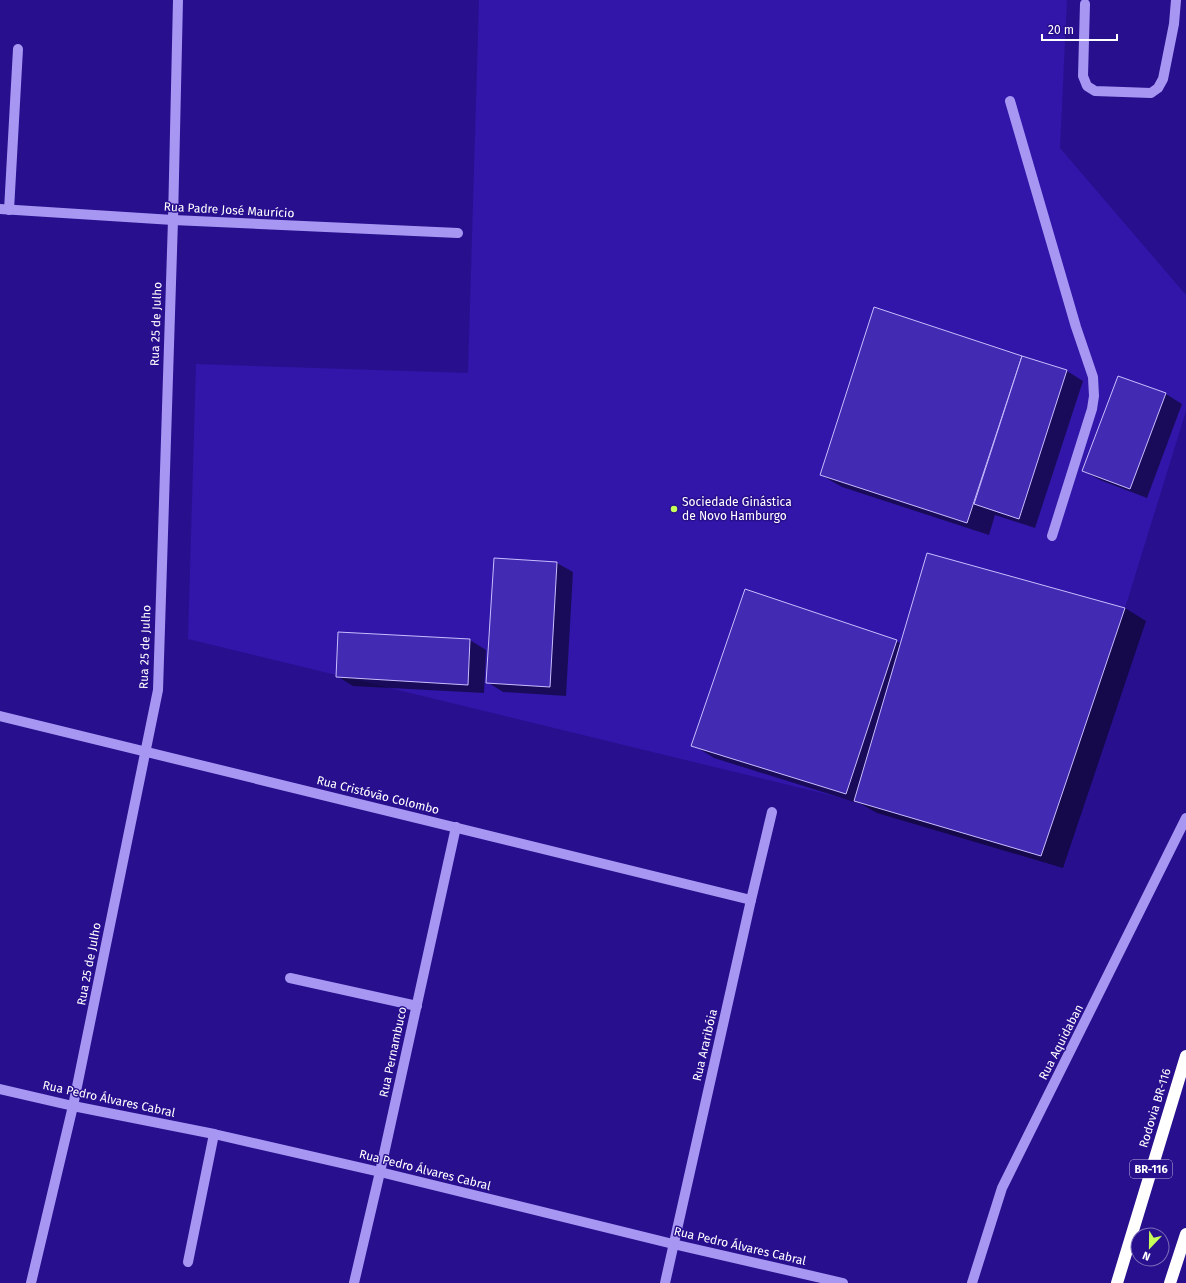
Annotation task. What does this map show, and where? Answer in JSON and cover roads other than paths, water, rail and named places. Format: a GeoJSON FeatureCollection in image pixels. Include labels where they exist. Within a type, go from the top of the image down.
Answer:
{"type":"FeatureCollection","features":[{"type":"Feature","properties":{"kind":"highway","name":"Rodovia BR-116"},"geometry":{"type":"LineString","coordinates":[[1117,1283],[1186,1056]]}},
{"type":"Feature","properties":{"kind":"highway"},"geometry":{"type":"LineString","coordinates":[[1170,1283],[1186,1234]]}},
{"type":"Feature","properties":{"kind":"street","name":"Rua 25 de Julho"},"geometry":{"type":"LineString","coordinates":[[32,1283],[73,1106],[158,690],[173,220],[178,0]]}},
{"type":"Feature","properties":{"kind":"street"},"geometry":{"type":"LineString","coordinates":[[1085,4],[1082,76],[1087,86],[1095,91],[1151,93],[1158,88],[1163,79],[1174,24],[1176,0]]}},
{"type":"Feature","properties":{"kind":"street"},"geometry":{"type":"LineString","coordinates":[[5,210],[18,48]]}},
{"type":"Feature","properties":{"kind":"street"},"geometry":{"type":"LineString","coordinates":[[1010,101],[1076,327],[1093,377],[1094,396],[1092,409],[1052,536]]}},
{"type":"Feature","properties":{"kind":"street","name":"Rua Padre José Maurício"},"geometry":{"type":"LineString","coordinates":[[5,210],[173,220],[458,233]]}},
{"type":"Feature","properties":{"kind":"street","name":"Rua Cristóvão Colombo"},"geometry":{"type":"LineString","coordinates":[[0,716],[750,900]]}},
{"type":"Feature","properties":{"kind":"street","name":"Rua Araribóia"},"geometry":{"type":"LineString","coordinates":[[665,1283],[750,900],[772,812]]}},
{"type":"Feature","properties":{"kind":"street","name":"Rua Aquidaban"},"geometry":{"type":"LineString","coordinates":[[972,1283],[1002,1188],[1186,818]]}},
{"type":"Feature","properties":{"kind":"street","name":"Rua Pernambuco"},"geometry":{"type":"LineString","coordinates":[[354,1283],[456,827]]}},
{"type":"Feature","properties":{"kind":"street"},"geometry":{"type":"LineString","coordinates":[[290,978],[417,1006]]}},
{"type":"Feature","properties":{"kind":"street","name":"Rua Pedro Álvares Cabral"},"geometry":{"type":"LineString","coordinates":[[0,1089],[73,1106],[214,1134],[380,1172],[673,1244],[843,1283]]}},
{"type":"Feature","properties":{"kind":"street"},"geometry":{"type":"LineString","coordinates":[[188,1262],[214,1134]]}},
{"type":"Feature","properties":{"kind":"place","name":"Sociedade Ginástica de Novo Hamburgo"},"geometry":{"type":"Point","coordinates":[674,509]}}]}
